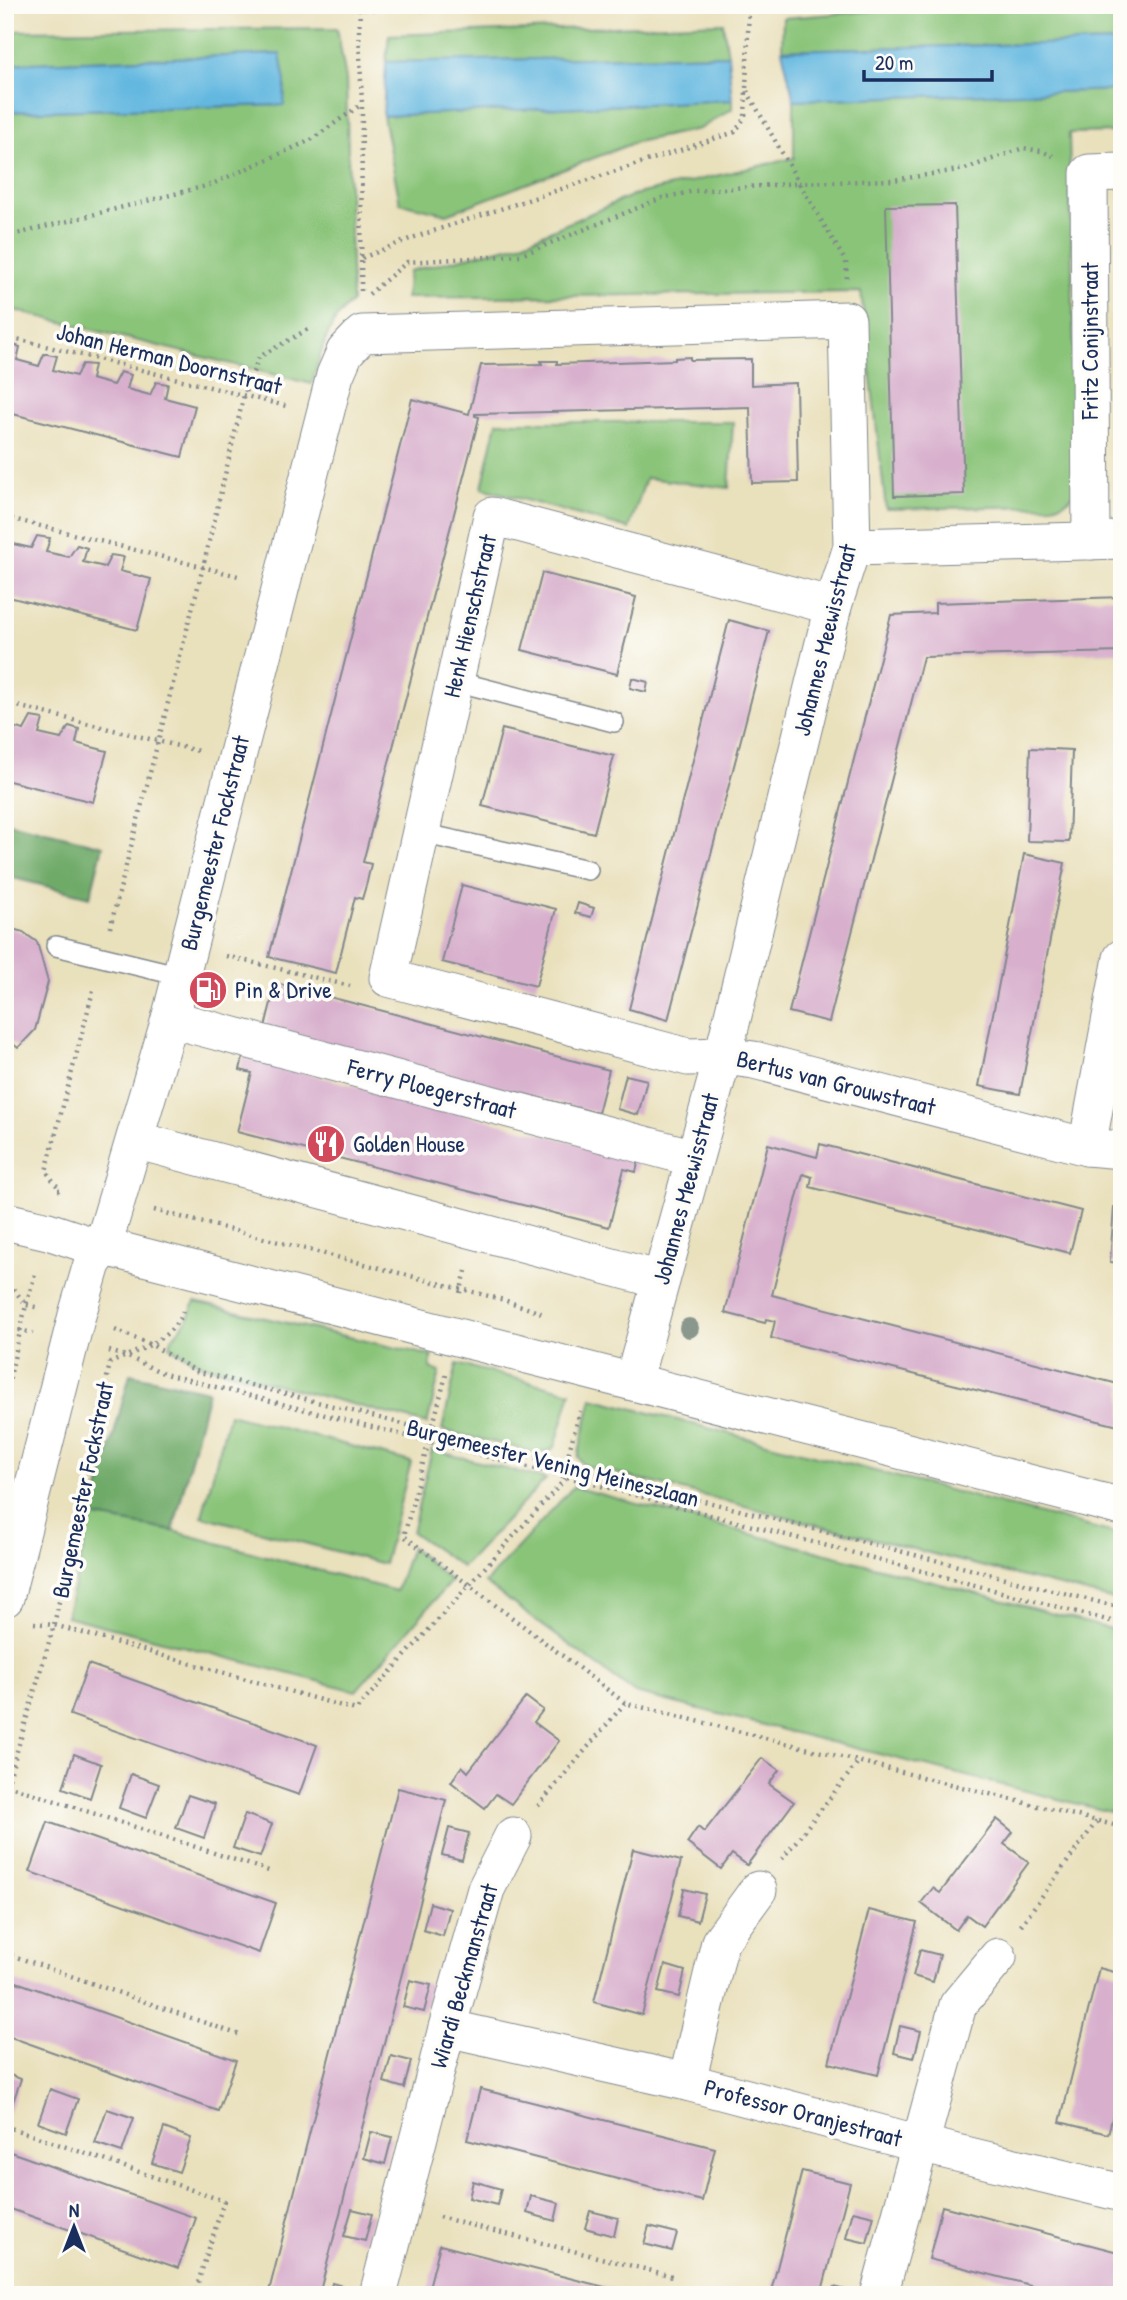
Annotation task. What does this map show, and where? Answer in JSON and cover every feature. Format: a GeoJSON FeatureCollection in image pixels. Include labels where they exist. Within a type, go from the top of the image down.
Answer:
{"type":"FeatureCollection","features":[{"type":"Feature","properties":{"kind":"street","name":"Fritz Conijnstraat"},"geometry":{"type":"LineString","coordinates":[[852,547],[1106,541],[1105,173]]}},
{"type":"Feature","properties":{"kind":"street"},"geometry":{"type":"LineString","coordinates":[[361,317],[847,320]]}},
{"type":"Feature","properties":{"kind":"street","name":"Burgemeester Fockstraat"},"geometry":{"type":"LineString","coordinates":[[17,1611],[74,1328],[92,1264],[102,1249],[117,1201],[170,1019],[335,375],[361,317]]}},
{"type":"Feature","properties":{"kind":"street","name":"Johannes Meewisstraat"},"geometry":{"type":"LineString","coordinates":[[633,1382],[723,1056],[833,606],[852,547],[847,320]]}},
{"type":"Feature","properties":{"kind":"street","name":"Henk Hienschstraat"},"geometry":{"type":"LineString","coordinates":[[388,978],[492,516],[833,606]]}},
{"type":"Feature","properties":{"kind":"street"},"geometry":{"type":"LineString","coordinates":[[1104,1149],[1122,958]]}},
{"type":"Feature","properties":{"kind":"street","name":"Bertus van Grouwstraat"},"geometry":{"type":"LineString","coordinates":[[388,978],[688,1057],[723,1056],[754,1060],[1104,1149]]}},
{"type":"Feature","properties":{"kind":"street","name":"Ferry Ploegerstraat"},"geometry":{"type":"LineString","coordinates":[[170,1019],[694,1158]]}},
{"type":"Feature","properties":{"kind":"street"},"geometry":{"type":"LineString","coordinates":[[135,1140],[661,1280]]}},
{"type":"Feature","properties":{"kind":"street"},"geometry":{"type":"LineString","coordinates":[[5,1221],[48,1231],[102,1249],[113,1249],[1122,1507]]}},
{"type":"Feature","properties":{"kind":"street","name":"Wiardi Beckmanstraat"},"geometry":{"type":"LineString","coordinates":[[378,2295],[486,1889],[513,1836]]}},
{"type":"Feature","properties":{"kind":"street","name":"Professor Oranjestraat"},"geometry":{"type":"LineString","coordinates":[[687,2082],[720,1942],[758,1890]]}},
{"type":"Feature","properties":{"kind":"street","name":"Professor Oranjestraat"},"geometry":{"type":"LineString","coordinates":[[919,2144],[958,2005],[998,1957]]}},
{"type":"Feature","properties":{"kind":"street","name":"Professor Oranjestraat"},"geometry":{"type":"LineString","coordinates":[[447,2028],[687,2082],[919,2144],[1122,2193]]}},
{"type":"Feature","properties":{"kind":"street"},"geometry":{"type":"LineString","coordinates":[[879,2295],[919,2144]]}},
{"type":"Feature","properties":{"kind":"lane"},"geometry":{"type":"LineString","coordinates":[[455,681],[614,722]]}},
{"type":"Feature","properties":{"kind":"lane"},"geometry":{"type":"LineString","coordinates":[[421,833],[588,870]]}},
{"type":"Feature","properties":{"kind":"lane"},"geometry":{"type":"LineString","coordinates":[[57,946],[102,957],[185,962]]}},
{"type":"Feature","properties":{"kind":"path"},"geometry":{"type":"LineString","coordinates":[[330,5],[360,9],[630,5]]}},
{"type":"Feature","properties":{"kind":"path"},"geometry":{"type":"LineString","coordinates":[[362,257],[412,238],[735,132],[745,117],[749,5]]}},
{"type":"Feature","properties":{"kind":"path"},"geometry":{"type":"LineString","coordinates":[[360,9],[361,317]]}},
{"type":"Feature","properties":{"kind":"path"},"geometry":{"type":"LineString","coordinates":[[746,91],[846,262],[847,320]]}},
{"type":"Feature","properties":{"kind":"path"},"geometry":{"type":"LineString","coordinates":[[5,237],[210,185],[311,140],[362,104]]}},
{"type":"Feature","properties":{"kind":"path"},"geometry":{"type":"LineString","coordinates":[[361,317],[407,262],[521,255],[662,198],[695,191],[799,183],[894,180],[965,169],[1023,148],[1041,151],[1105,173]]}},
{"type":"Feature","properties":{"kind":"path"},"geometry":{"type":"LineString","coordinates":[[316,325],[260,356],[244,395],[159,741],[46,1171],[60,1190],[204,1221],[504,1300],[552,1317]]}},
{"type":"Feature","properties":{"kind":"path","name":"Johan Herman Doornstraat"},"geometry":{"type":"LineString","coordinates":[[5,336],[325,415]]}},
{"type":"Feature","properties":{"kind":"path"},"geometry":{"type":"LineString","coordinates":[[5,517],[281,587]]}},
{"type":"Feature","properties":{"kind":"path"},"geometry":{"type":"LineString","coordinates":[[5,703],[237,760]]}},
{"type":"Feature","properties":{"kind":"path"},"geometry":{"type":"LineString","coordinates":[[185,962],[355,988],[388,978]]}},
{"type":"Feature","properties":{"kind":"path"},"geometry":{"type":"LineString","coordinates":[[5,1399],[26,1305],[60,1190]]}},
{"type":"Feature","properties":{"kind":"path","name":"Burgemeester Fockstraat"},"geometry":{"type":"LineString","coordinates":[[5,1792],[54,1625],[110,1363],[152,1345],[171,1328],[183,1312],[194,1270]]}},
{"type":"Feature","properties":{"kind":"path"},"geometry":{"type":"LineString","coordinates":[[5,1278],[26,1305]]}},
{"type":"Feature","properties":{"kind":"path","name":"Burgemeester Vening Meineszlaan"},"geometry":{"type":"LineString","coordinates":[[26,1305],[74,1328],[152,1345],[196,1371],[1122,1608]]}},
{"type":"Feature","properties":{"kind":"path"},"geometry":{"type":"LineString","coordinates":[[5,1327],[20,1331],[74,1328],[165,1374],[1122,1624]]}},
{"type":"Feature","properties":{"kind":"path"},"geometry":{"type":"LineString","coordinates":[[428,1441],[404,1536],[625,1703],[1122,1827]]}},
{"type":"Feature","properties":{"kind":"path"},"geometry":{"type":"LineString","coordinates":[[469,1586],[567,1477]]}},
{"type":"Feature","properties":{"kind":"path","name":"Burgemeester Fockstraat"},"geometry":{"type":"LineString","coordinates":[[17,1611],[54,1625],[356,1710],[469,1586]]}},
{"type":"Feature","properties":{"kind":"path"},"geometry":{"type":"LineString","coordinates":[[513,1836],[625,1703]]}},
{"type":"Feature","properties":{"kind":"path"},"geometry":{"type":"LineString","coordinates":[[758,1890],[859,1760]]}},
{"type":"Feature","properties":{"kind":"path"},"geometry":{"type":"LineString","coordinates":[[7,1785],[272,1872]]}},
{"type":"Feature","properties":{"kind":"path"},"geometry":{"type":"LineString","coordinates":[[998,1957],[1097,1821]]}},
{"type":"Feature","properties":{"kind":"path"},"geometry":{"type":"LineString","coordinates":[[5,1953],[240,2035]]}},
{"type":"Feature","properties":{"kind":"path"},"geometry":{"type":"LineString","coordinates":[[5,2126],[224,2200],[194,2295]]}},
{"type":"Feature","properties":{"kind":"path"},"geometry":{"type":"LineString","coordinates":[[401,2208],[676,2277]]}},
{"type":"Feature","properties":{"kind":"green space"},"geometry":{"type":"Polygon","coordinates":[[[949,5],[1122,5],[1122,42],[782,50],[783,18],[949,5]]]}},
{"type":"Feature","properties":{"kind":"green space"},"geometry":{"type":"Polygon","coordinates":[[[723,23],[728,55],[386,62],[389,35],[723,23]]]}},
{"type":"Feature","properties":{"kind":"green space"},"geometry":{"type":"Polygon","coordinates":[[[337,28],[346,79],[352,302],[330,329],[312,384],[5,308],[5,112],[284,105],[279,54],[5,64],[5,31],[337,28]]]}},
{"type":"Feature","properties":{"kind":"green space"},"geometry":{"type":"Polygon","coordinates":[[[1122,90],[1122,132],[1069,133],[1077,488],[1070,498],[1057,505],[886,509],[861,292],[406,298],[409,271],[520,244],[633,195],[794,158],[794,100],[1122,90]]]}},
{"type":"Feature","properties":{"kind":"green space"},"geometry":{"type":"Polygon","coordinates":[[[732,100],[732,109],[699,129],[636,142],[447,214],[400,203],[383,116],[732,100]]]}},
{"type":"Feature","properties":{"kind":"green space"},"geometry":{"type":"Polygon","coordinates":[[[497,422],[733,422],[729,488],[646,478],[629,529],[482,488],[497,422]]]}},
{"type":"Feature","properties":{"kind":"green space"},"geometry":{"type":"Polygon","coordinates":[[[5,822],[103,846],[90,897],[5,876],[5,822]]]}},
{"type":"Feature","properties":{"kind":"green space"},"geometry":{"type":"Polygon","coordinates":[[[195,1302],[432,1356],[430,1368],[440,1372],[427,1424],[200,1364],[170,1347],[172,1338],[187,1320],[195,1302]]]}},
{"type":"Feature","properties":{"kind":"green space"},"geometry":{"type":"Polygon","coordinates":[[[457,1364],[571,1392],[555,1447],[538,1453],[442,1430],[457,1364]]]}},
{"type":"Feature","properties":{"kind":"green space"},"geometry":{"type":"Polygon","coordinates":[[[130,1374],[208,1391],[173,1531],[92,1516],[130,1374]]]}},
{"type":"Feature","properties":{"kind":"green space"},"geometry":{"type":"Polygon","coordinates":[[[592,1398],[1122,1535],[1122,1602],[583,1465],[578,1457],[592,1398]]]}},
{"type":"Feature","properties":{"kind":"green space"},"geometry":{"type":"Polygon","coordinates":[[[229,1414],[411,1462],[384,1564],[202,1516],[229,1414]]]}},
{"type":"Feature","properties":{"kind":"green space"},"geometry":{"type":"Polygon","coordinates":[[[432,1450],[546,1479],[462,1567],[412,1532],[432,1450]]]}},
{"type":"Feature","properties":{"kind":"green space"},"geometry":{"type":"Polygon","coordinates":[[[573,1487],[1122,1632],[1122,1815],[635,1693],[485,1583],[573,1487]]]}},
{"type":"Feature","properties":{"kind":"green space"},"geometry":{"type":"Polygon","coordinates":[[[92,1516],[173,1531],[396,1591],[411,1547],[451,1581],[356,1691],[66,1616],[92,1516]]]}},
{"type":"Feature","properties":{"kind":"water"},"geometry":{"type":"Polygon","coordinates":[[[1122,42],[1122,90],[794,100],[782,50],[1122,42]]]}},
{"type":"Feature","properties":{"kind":"water"},"geometry":{"type":"Polygon","coordinates":[[[280,54],[285,81],[284,105],[5,112],[5,64],[280,54]]]}},
{"type":"Feature","properties":{"kind":"water"},"geometry":{"type":"Polygon","coordinates":[[[728,55],[732,100],[383,116],[386,62],[728,55]]]}},
{"type":"Feature","properties":{"kind":"building"},"geometry":{"type":"Polygon","coordinates":[[[955,205],[964,494],[894,496],[886,206],[955,205]]]}},
{"type":"Feature","properties":{"kind":"building"},"geometry":{"type":"Polygon","coordinates":[[[10,344],[20,347],[17,360],[39,366],[44,354],[57,356],[53,370],[76,376],[82,364],[94,365],[91,379],[113,385],[120,372],[131,375],[127,389],[150,395],[156,382],[168,384],[165,398],[195,406],[182,457],[5,412],[5,350],[10,344]]]}},
{"type":"Feature","properties":{"kind":"building"},"geometry":{"type":"Polygon","coordinates":[[[690,357],[690,360],[751,359],[751,385],[796,383],[798,482],[752,483],[750,407],[475,414],[479,417],[478,422],[363,862],[371,864],[367,882],[362,899],[355,897],[336,973],[269,957],[412,399],[469,414],[481,365],[542,364],[541,361],[557,361],[557,364],[675,360],[690,357]]]}},
{"type":"Feature","properties":{"kind":"building"},"geometry":{"type":"Polygon","coordinates":[[[5,527],[13,528],[9,543],[31,548],[37,536],[50,538],[46,552],[69,557],[77,545],[87,548],[83,562],[105,567],[111,555],[124,557],[120,571],[151,579],[137,630],[5,596],[5,527]]]}},
{"type":"Feature","properties":{"kind":"building"},"geometry":{"type":"Polygon","coordinates":[[[542,573],[636,597],[617,674],[522,650],[542,573]]]}},
{"type":"Feature","properties":{"kind":"building"},"geometry":{"type":"Polygon","coordinates":[[[1122,597],[1122,652],[923,657],[829,1022],[789,1012],[891,615],[935,613],[935,603],[1122,597]]]}},
{"type":"Feature","properties":{"kind":"building"},"geometry":{"type":"Polygon","coordinates":[[[729,620],[769,631],[668,1020],[629,1009],[729,620]]]}},
{"type":"Feature","properties":{"kind":"building"},"geometry":{"type":"Polygon","coordinates":[[[632,678],[648,682],[646,692],[630,688],[632,678]]]}},
{"type":"Feature","properties":{"kind":"building"},"geometry":{"type":"Polygon","coordinates":[[[31,717],[43,719],[39,734],[61,739],[69,726],[79,729],[76,743],[107,751],[93,802],[5,780],[5,725],[24,730],[31,717]]]}},
{"type":"Feature","properties":{"kind":"building"},"geometry":{"type":"Polygon","coordinates":[[[502,729],[614,756],[594,833],[482,806],[502,729]]]}},
{"type":"Feature","properties":{"kind":"building"},"geometry":{"type":"Polygon","coordinates":[[[1030,748],[1072,750],[1069,842],[1027,841],[1030,748]]]}},
{"type":"Feature","properties":{"kind":"building"},"geometry":{"type":"Polygon","coordinates":[[[1024,854],[1065,863],[1020,1094],[979,1086],[1024,854]]]}},
{"type":"Feature","properties":{"kind":"building"},"geometry":{"type":"Polygon","coordinates":[[[462,885],[556,909],[536,986],[442,962],[462,885]]]}},
{"type":"Feature","properties":{"kind":"building"},"geometry":{"type":"Polygon","coordinates":[[[578,903],[594,908],[591,917],[575,913],[578,903]]]}},
{"type":"Feature","properties":{"kind":"building"},"geometry":{"type":"Polygon","coordinates":[[[5,927],[23,932],[37,942],[48,982],[35,1030],[18,1048],[5,1040],[5,927]]]}},
{"type":"Feature","properties":{"kind":"building"},"geometry":{"type":"Polygon","coordinates":[[[276,983],[609,1070],[598,1113],[265,1027],[276,983]]]}},
{"type":"Feature","properties":{"kind":"building"},"geometry":{"type":"Polygon","coordinates":[[[243,1057],[639,1159],[636,1172],[624,1169],[609,1227],[237,1132],[252,1073],[240,1070],[243,1057]]]}},
{"type":"Feature","properties":{"kind":"building"},"geometry":{"type":"Polygon","coordinates":[[[626,1075],[647,1080],[638,1115],[617,1109],[626,1075]]]}},
{"type":"Feature","properties":{"kind":"building"},"geometry":{"type":"Polygon","coordinates":[[[768,1144],[817,1157],[820,1144],[1081,1211],[1070,1253],[810,1187],[812,1177],[803,1174],[772,1295],[1122,1385],[1122,1427],[771,1338],[775,1321],[766,1319],[765,1323],[725,1313],[768,1144]]]}},
{"type":"Feature","properties":{"kind":"building"},"geometry":{"type":"Polygon","coordinates":[[[1114,1207],[1122,1208],[1122,1263],[1110,1262],[1114,1207]]]}},
{"type":"Feature","properties":{"kind":"building"},"geometry":{"type":"Polygon","coordinates":[[[88,1664],[317,1745],[299,1795],[70,1715],[88,1664]]]}},
{"type":"Feature","properties":{"kind":"building"},"geometry":{"type":"Polygon","coordinates":[[[526,1697],[543,1710],[534,1722],[559,1741],[511,1804],[496,1794],[485,1808],[451,1782],[462,1766],[468,1772],[526,1697]]]}},
{"type":"Feature","properties":{"kind":"building"},"geometry":{"type":"Polygon","coordinates":[[[74,1754],[101,1764],[90,1798],[63,1788],[74,1754]]]}},
{"type":"Feature","properties":{"kind":"building"},"geometry":{"type":"Polygon","coordinates":[[[762,1758],[779,1770],[769,1784],[794,1802],[747,1865],[732,1854],[721,1869],[687,1843],[698,1827],[704,1832],[762,1758]]]}},
{"type":"Feature","properties":{"kind":"building"},"geometry":{"type":"Polygon","coordinates":[[[131,1774],[159,1784],[146,1818],[119,1808],[131,1774]]]}},
{"type":"Feature","properties":{"kind":"building"},"geometry":{"type":"Polygon","coordinates":[[[398,1788],[446,1800],[417,1915],[319,2295],[268,2295],[398,1788]]]}},
{"type":"Feature","properties":{"kind":"building"},"geometry":{"type":"Polygon","coordinates":[[[188,1795],[215,1804],[204,1838],[176,1828],[188,1795]]]}},
{"type":"Feature","properties":{"kind":"building"},"geometry":{"type":"Polygon","coordinates":[[[245,1814],[272,1824],[260,1857],[233,1848],[245,1814]]]}},
{"type":"Feature","properties":{"kind":"building"},"geometry":{"type":"Polygon","coordinates":[[[997,1819],[1013,1832],[1004,1844],[1029,1862],[982,1926],[967,1915],[956,1930],[921,1903],[933,1888],[940,1893],[997,1819]]]}},
{"type":"Feature","properties":{"kind":"building"},"geometry":{"type":"Polygon","coordinates":[[[48,1822],[276,1903],[259,1953],[30,1872],[48,1822]]]}},
{"type":"Feature","properties":{"kind":"building"},"geometry":{"type":"Polygon","coordinates":[[[449,1828],[469,1833],[462,1860],[442,1855],[449,1828]]]}},
{"type":"Feature","properties":{"kind":"building"},"geometry":{"type":"Polygon","coordinates":[[[633,1849],[681,1861],[642,2015],[594,2002],[633,1849]]]}},
{"type":"Feature","properties":{"kind":"building"},"geometry":{"type":"Polygon","coordinates":[[[684,1889],[705,1894],[698,1921],[678,1916],[684,1889]]]}},
{"type":"Feature","properties":{"kind":"building"},"geometry":{"type":"Polygon","coordinates":[[[430,1903],[450,1909],[443,1936],[423,1930],[430,1903]]]}},
{"type":"Feature","properties":{"kind":"building"},"geometry":{"type":"Polygon","coordinates":[[[869,1910],[917,1922],[878,2075],[829,2063],[869,1910]]]}},
{"type":"Feature","properties":{"kind":"building"},"geometry":{"type":"Polygon","coordinates":[[[920,1950],[940,1955],[933,1982],[913,1976],[920,1950]]]}},
{"type":"Feature","properties":{"kind":"building"},"geometry":{"type":"Polygon","coordinates":[[[665,1965],[685,1971],[679,1997],[658,1992],[665,1965]]]}},
{"type":"Feature","properties":{"kind":"building"},"geometry":{"type":"Polygon","coordinates":[[[1099,1968],[1122,1974],[1122,2080],[1108,2134],[1060,2122],[1099,1968]]]}},
{"type":"Feature","properties":{"kind":"building"},"geometry":{"type":"Polygon","coordinates":[[[8,1979],[236,2060],[218,2111],[5,2035],[5,1986],[8,1979]]]}},
{"type":"Feature","properties":{"kind":"building"},"geometry":{"type":"Polygon","coordinates":[[[410,1980],[431,1985],[424,2012],[403,2007],[410,1980]]]}},
{"type":"Feature","properties":{"kind":"building"},"geometry":{"type":"Polygon","coordinates":[[[900,2026],[921,2031],[914,2058],[894,2053],[900,2026]]]}},
{"type":"Feature","properties":{"kind":"building"},"geometry":{"type":"Polygon","coordinates":[[[391,2056],[411,2061],[404,2088],[384,2082],[391,2056]]]}},
{"type":"Feature","properties":{"kind":"building"},"geometry":{"type":"Polygon","coordinates":[[[5,2073],[21,2079],[9,2113],[5,2111],[5,2073]]]}},
{"type":"Feature","properties":{"kind":"building"},"geometry":{"type":"Polygon","coordinates":[[[50,2089],[78,2099],[66,2133],[38,2123],[50,2089]]]}},
{"type":"Feature","properties":{"kind":"building"},"geometry":{"type":"Polygon","coordinates":[[[480,2089],[715,2148],[702,2201],[467,2140],[480,2089]]]}},
{"type":"Feature","properties":{"kind":"building"},"geometry":{"type":"Polygon","coordinates":[[[107,2109],[134,2118],[122,2152],[95,2143],[107,2109]]]}},
{"type":"Feature","properties":{"kind":"building"},"geometry":{"type":"Polygon","coordinates":[[[164,2128],[191,2138],[179,2172],[152,2163],[164,2128]]]}},
{"type":"Feature","properties":{"kind":"building"},"geometry":{"type":"Polygon","coordinates":[[[371,2132],[392,2137],[385,2164],[364,2158],[371,2132]]]}},
{"type":"Feature","properties":{"kind":"building"},"geometry":{"type":"Polygon","coordinates":[[[5,2150],[196,2218],[178,2268],[5,2207],[5,2150]]]}},
{"type":"Feature","properties":{"kind":"building"},"geometry":{"type":"Polygon","coordinates":[[[802,2171],[850,2183],[821,2295],[770,2295],[802,2171]]]}},
{"type":"Feature","properties":{"kind":"building"},"geometry":{"type":"Polygon","coordinates":[[[473,2181],[501,2189],[497,2205],[469,2198],[473,2181]]]}},
{"type":"Feature","properties":{"kind":"building"},"geometry":{"type":"Polygon","coordinates":[[[531,2196],[559,2203],[555,2221],[527,2213],[531,2196]]]}},
{"type":"Feature","properties":{"kind":"building"},"geometry":{"type":"Polygon","coordinates":[[[942,2206],[1122,2253],[1122,2295],[1070,2295],[929,2259],[942,2206]]]}},
{"type":"Feature","properties":{"kind":"building"},"geometry":{"type":"Polygon","coordinates":[[[352,2209],[372,2214],[365,2241],[344,2236],[352,2209]]]}},
{"type":"Feature","properties":{"kind":"building"},"geometry":{"type":"Polygon","coordinates":[[[590,2211],[618,2218],[614,2236],[585,2228],[590,2211]]]}},
{"type":"Feature","properties":{"kind":"building"},"geometry":{"type":"Polygon","coordinates":[[[853,2211],[874,2216],[867,2243],[846,2238],[853,2211]]]}},
{"type":"Feature","properties":{"kind":"building"},"geometry":{"type":"Polygon","coordinates":[[[649,2226],[677,2233],[672,2251],[644,2244],[649,2226]]]}},
{"type":"Feature","properties":{"kind":"building"},"geometry":{"type":"Polygon","coordinates":[[[440,2245],[616,2290],[632,2295],[427,2295],[440,2245]]]}},
{"type":"Feature","properties":{"kind":"building"},"geometry":{"type":"Polygon","coordinates":[[[332,2283],[353,2289],[351,2295],[329,2295],[332,2283]]]}},
{"type":"Feature","properties":{"kind":"building"},"geometry":{"type":"Polygon","coordinates":[[[834,2287],[854,2292],[853,2295],[832,2295],[834,2287]]]}},
{"type":"Feature","properties":{"kind":"place","name":"Pin & Drive"},"geometry":{"type":"Point","coordinates":[208,990]}},
{"type":"Feature","properties":{"kind":"place","name":"Golden House"},"geometry":{"type":"Point","coordinates":[326,1144]}}]}
